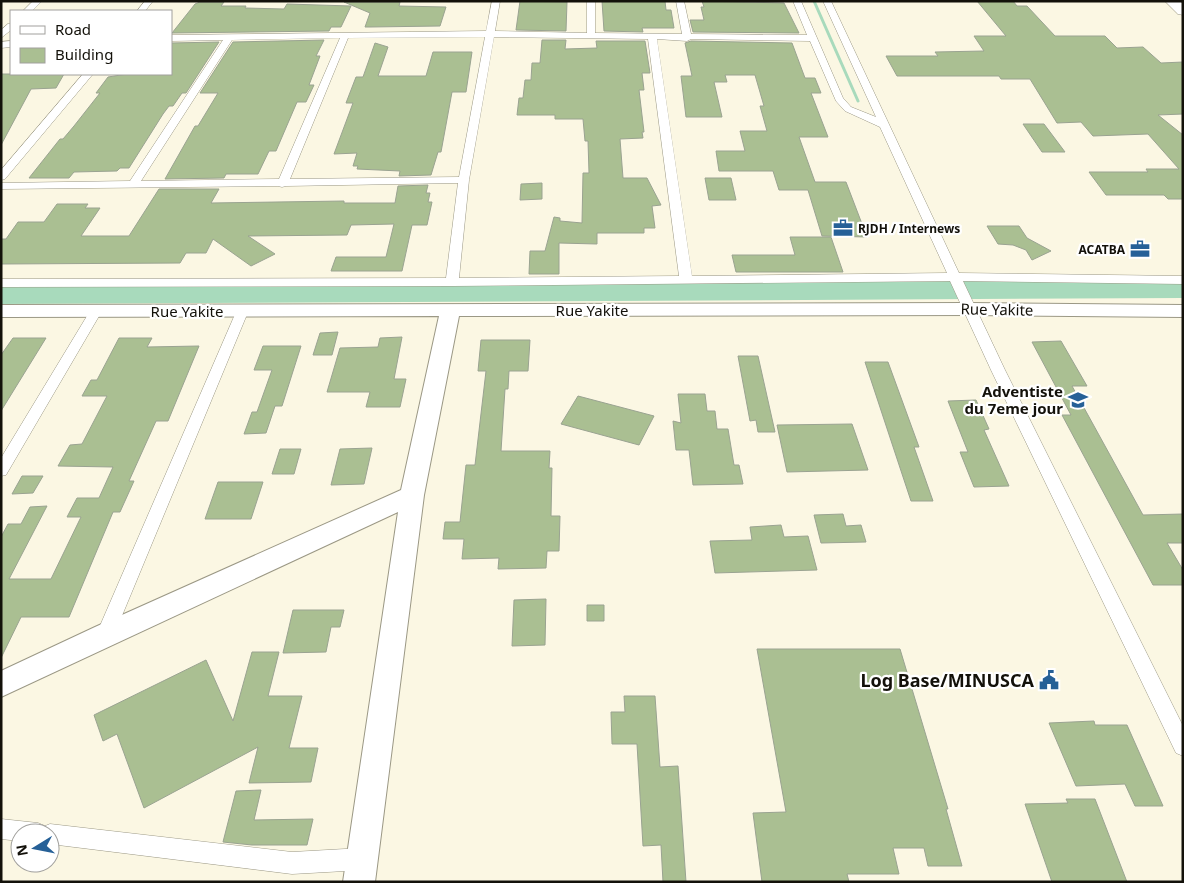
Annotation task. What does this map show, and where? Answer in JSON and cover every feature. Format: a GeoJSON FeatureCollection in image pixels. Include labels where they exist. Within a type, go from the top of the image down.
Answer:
{"type":"FeatureCollection","features":[{"type":"Feature","properties":{"kind":"main road"},"geometry":{"type":"LineString","coordinates":[[1172,1],[1183,11]]}},
{"type":"Feature","properties":{"kind":"main road","name":"Rue Yakite"},"geometry":{"type":"LineString","coordinates":[[1,311],[971,309],[1183,311]]}},
{"type":"Feature","properties":{"kind":"main road"},"geometry":{"type":"LineString","coordinates":[[361,870],[412,496],[450,310]]}},
{"type":"Feature","properties":{"kind":"main road"},"geometry":{"type":"LineString","coordinates":[[1,686],[105,635],[412,496]]}},
{"type":"Feature","properties":{"kind":"street"},"geometry":{"type":"LineString","coordinates":[[28,10],[38,1]]}},
{"type":"Feature","properties":{"kind":"street"},"geometry":{"type":"LineString","coordinates":[[452,282],[464,180],[496,1]]}},
{"type":"Feature","properties":{"kind":"street"},"geometry":{"type":"LineString","coordinates":[[591,1],[592,35]]}},
{"type":"Feature","properties":{"kind":"street"},"geometry":{"type":"LineString","coordinates":[[680,1],[687,38]]}},
{"type":"Feature","properties":{"kind":"street"},"geometry":{"type":"LineString","coordinates":[[797,1],[839,99],[848,109],[885,125]]}},
{"type":"Feature","properties":{"kind":"street"},"geometry":{"type":"LineString","coordinates":[[827,1],[998,370],[1183,747]]}},
{"type":"Feature","properties":{"kind":"street"},"geometry":{"type":"LineString","coordinates":[[172,38],[490,34],[687,38],[812,38]]}},
{"type":"Feature","properties":{"kind":"street"},"geometry":{"type":"LineString","coordinates":[[133,185],[230,36]]}},
{"type":"Feature","properties":{"kind":"street"},"geometry":{"type":"LineString","coordinates":[[282,184],[345,36]]}},
{"type":"Feature","properties":{"kind":"street"},"geometry":{"type":"LineString","coordinates":[[652,37],[686,279]]}},
{"type":"Feature","properties":{"kind":"street"},"geometry":{"type":"LineString","coordinates":[[1,177],[87,75]]}},
{"type":"Feature","properties":{"kind":"street"},"geometry":{"type":"LineString","coordinates":[[1,186],[282,184],[464,180]]}},
{"type":"Feature","properties":{"kind":"street"},"geometry":{"type":"LineString","coordinates":[[1,283],[452,282],[956,277],[1183,280]]}},
{"type":"Feature","properties":{"kind":"street"},"geometry":{"type":"LineString","coordinates":[[1,471],[96,311]]}},
{"type":"Feature","properties":{"kind":"street"},"geometry":{"type":"LineString","coordinates":[[105,635],[242,312]]}},
{"type":"Feature","properties":{"kind":"street"},"geometry":{"type":"LineString","coordinates":[[60,835],[361,870]]}},
{"type":"Feature","properties":{"kind":"building"},"geometry":{"type":"Polygon","coordinates":[[[520,1],[567,2],[566,31],[516,30],[520,1]]]}},
{"type":"Feature","properties":{"kind":"building"},"geometry":{"type":"Polygon","coordinates":[[[602,1],[665,1],[666,10],[671,10],[674,28],[642,28],[643,32],[604,31],[602,1]]]}},
{"type":"Feature","properties":{"kind":"building"},"geometry":{"type":"Polygon","coordinates":[[[702,1],[784,3],[799,33],[693,32],[690,20],[704,20],[701,7],[704,7],[702,1]]]}},
{"type":"Feature","properties":{"kind":"building"},"geometry":{"type":"Polygon","coordinates":[[[977,1],[1013,1],[1017,6],[1027,6],[1055,36],[1105,36],[1117,48],[1143,47],[1161,63],[1183,62],[1183,114],[1158,115],[1183,135],[1183,199],[1168,199],[1164,195],[1106,195],[1089,172],[1148,172],[1146,169],[1179,169],[1148,134],[1093,136],[1081,122],[1057,123],[1030,79],[1001,79],[999,76],[897,76],[886,56],[938,56],[935,52],[984,51],[974,36],[1006,36],[977,1]]]}},
{"type":"Feature","properties":{"kind":"building"},"geometry":{"type":"Polygon","coordinates":[[[200,2],[224,2],[221,6],[246,6],[245,8],[284,9],[287,4],[351,6],[341,27],[331,27],[329,31],[172,33],[195,4],[200,2]]]}},
{"type":"Feature","properties":{"kind":"building"},"geometry":{"type":"Polygon","coordinates":[[[344,2],[400,2],[399,6],[446,7],[440,26],[365,27],[370,13],[344,2]]]}},
{"type":"Feature","properties":{"kind":"building"},"geometry":{"type":"Polygon","coordinates":[[[324,40],[316,56],[320,56],[309,85],[314,85],[306,102],[297,102],[276,151],[269,151],[258,174],[226,174],[224,178],[165,179],[195,126],[198,126],[218,93],[200,93],[233,42],[324,40]]]}},
{"type":"Feature","properties":{"kind":"building"},"geometry":{"type":"Polygon","coordinates":[[[542,40],[566,40],[565,49],[597,48],[596,41],[645,41],[650,73],[642,73],[644,90],[639,90],[644,132],[642,132],[643,138],[620,139],[623,178],[647,178],[661,205],[652,206],[655,228],[644,228],[644,233],[597,233],[597,244],[559,243],[559,274],[529,274],[530,251],[545,251],[554,217],[560,218],[560,221],[582,223],[583,173],[589,173],[588,141],[585,141],[583,119],[555,119],[555,115],[517,115],[519,98],[523,98],[525,80],[531,80],[532,63],[540,63],[542,40]]]}},
{"type":"Feature","properties":{"kind":"building"},"geometry":{"type":"Polygon","coordinates":[[[691,41],[792,43],[805,78],[815,78],[821,93],[811,93],[828,137],[799,137],[815,182],[846,182],[867,237],[822,236],[808,190],[779,190],[773,171],[719,171],[716,151],[745,151],[740,131],[767,131],[760,106],[764,106],[755,75],[725,75],[727,82],[714,82],[722,117],[686,117],[681,76],[692,76],[685,43],[691,41]]]}},
{"type":"Feature","properties":{"kind":"building"},"geometry":{"type":"Polygon","coordinates":[[[219,42],[186,93],[182,93],[173,106],[169,106],[163,114],[129,168],[120,168],[117,171],[74,172],[69,178],[29,178],[100,93],[96,93],[108,77],[121,75],[172,75],[172,43],[219,42]]]}},
{"type":"Feature","properties":{"kind":"building"},"geometry":{"type":"Polygon","coordinates":[[[375,43],[388,47],[378,76],[426,76],[433,52],[472,52],[466,92],[452,92],[441,152],[438,152],[431,175],[399,176],[400,171],[357,169],[358,166],[353,166],[357,153],[334,154],[353,103],[346,103],[356,77],[363,77],[375,43]]]}},
{"type":"Feature","properties":{"kind":"building"},"geometry":{"type":"Polygon","coordinates":[[[1,74],[63,75],[56,88],[31,89],[1,145],[1,74]]]}},
{"type":"Feature","properties":{"kind":"building"},"geometry":{"type":"Polygon","coordinates":[[[1023,124],[1044,124],[1065,152],[1042,152],[1023,124]]]}},
{"type":"Feature","properties":{"kind":"building"},"geometry":{"type":"Polygon","coordinates":[[[705,178],[731,178],[736,200],[709,200],[705,178]]]}},
{"type":"Feature","properties":{"kind":"building"},"geometry":{"type":"Polygon","coordinates":[[[542,183],[542,199],[520,200],[521,184],[542,183]]]}},
{"type":"Feature","properties":{"kind":"building"},"geometry":{"type":"Polygon","coordinates":[[[428,185],[426,193],[430,193],[428,202],[432,202],[427,225],[412,225],[402,271],[331,271],[336,257],[386,257],[394,224],[351,225],[347,235],[248,236],[275,254],[251,266],[213,239],[206,253],[186,253],[180,263],[1,264],[1,239],[6,239],[18,222],[44,222],[57,204],[88,204],[85,208],[100,208],[81,236],[129,236],[159,189],[219,189],[211,203],[344,201],[344,203],[395,203],[398,186],[428,185]]]}},
{"type":"Feature","properties":{"kind":"building"},"geometry":{"type":"Polygon","coordinates":[[[987,226],[1019,226],[1027,238],[1051,251],[1032,260],[1026,250],[1013,245],[998,244],[987,226]]]}},
{"type":"Feature","properties":{"kind":"building"},"geometry":{"type":"Polygon","coordinates":[[[790,237],[831,237],[843,272],[736,272],[732,255],[795,255],[790,237]]]}},
{"type":"Feature","properties":{"kind":"building"},"geometry":{"type":"Polygon","coordinates":[[[338,332],[332,355],[313,355],[320,333],[338,332]]]}},
{"type":"Feature","properties":{"kind":"building"},"geometry":{"type":"Polygon","coordinates":[[[402,337],[394,379],[406,379],[400,407],[366,407],[370,392],[327,392],[340,348],[378,347],[380,338],[402,337]]]}},
{"type":"Feature","properties":{"kind":"building"},"geometry":{"type":"Polygon","coordinates":[[[13,338],[46,338],[1,411],[1,355],[13,338]]]}},
{"type":"Feature","properties":{"kind":"building"},"geometry":{"type":"Polygon","coordinates":[[[119,338],[152,338],[147,347],[199,346],[168,421],[156,421],[129,481],[134,481],[120,512],[113,512],[69,617],[21,617],[1,658],[1,537],[8,524],[21,524],[30,507],[47,506],[9,579],[51,579],[81,517],[67,517],[77,498],[99,498],[113,467],[58,466],[70,445],[82,444],[107,396],[82,396],[91,380],[97,380],[119,338]]]}},
{"type":"Feature","properties":{"kind":"building"},"geometry":{"type":"Polygon","coordinates":[[[481,340],[530,340],[528,371],[509,371],[508,389],[505,389],[501,451],[550,451],[549,468],[552,468],[551,516],[560,516],[559,551],[547,551],[546,568],[498,569],[499,558],[462,559],[464,539],[443,539],[445,522],[460,522],[466,465],[475,465],[486,371],[478,371],[481,340]]]}},
{"type":"Feature","properties":{"kind":"building"},"geometry":{"type":"Polygon","coordinates":[[[1061,341],[1087,386],[1072,386],[1143,515],[1183,514],[1183,543],[1167,543],[1183,570],[1183,585],[1153,585],[1062,415],[1071,415],[1032,342],[1061,341]]]}},
{"type":"Feature","properties":{"kind":"building"},"geometry":{"type":"Polygon","coordinates":[[[263,346],[301,346],[282,406],[275,406],[266,433],[244,434],[252,412],[257,412],[272,370],[254,370],[263,346]]]}},
{"type":"Feature","properties":{"kind":"building"},"geometry":{"type":"Polygon","coordinates":[[[738,356],[758,356],[775,432],[758,432],[756,420],[750,421],[738,356]]]}},
{"type":"Feature","properties":{"kind":"building"},"geometry":{"type":"Polygon","coordinates":[[[865,362],[888,362],[919,447],[914,447],[933,501],[911,501],[865,362]]]}},
{"type":"Feature","properties":{"kind":"building"},"geometry":{"type":"Polygon","coordinates":[[[678,394],[705,394],[707,411],[715,411],[717,429],[728,429],[734,465],[739,465],[743,484],[693,485],[689,450],[676,450],[673,421],[681,423],[678,394]]]}},
{"type":"Feature","properties":{"kind":"building"},"geometry":{"type":"Polygon","coordinates":[[[578,396],[654,416],[639,445],[561,424],[578,396]]]}},
{"type":"Feature","properties":{"kind":"building"},"geometry":{"type":"Polygon","coordinates":[[[976,400],[989,429],[984,430],[1009,486],[974,487],[960,452],[968,452],[948,401],[976,400]]]}},
{"type":"Feature","properties":{"kind":"building"},"geometry":{"type":"Polygon","coordinates":[[[852,424],[868,470],[787,472],[777,425],[852,424]]]}},
{"type":"Feature","properties":{"kind":"building"},"geometry":{"type":"Polygon","coordinates":[[[372,448],[364,484],[331,485],[340,449],[372,448]]]}},
{"type":"Feature","properties":{"kind":"building"},"geometry":{"type":"Polygon","coordinates":[[[280,449],[301,449],[294,474],[272,474],[280,449]]]}},
{"type":"Feature","properties":{"kind":"building"},"geometry":{"type":"Polygon","coordinates":[[[22,476],[43,476],[33,493],[12,494],[22,476]]]}},
{"type":"Feature","properties":{"kind":"building"},"geometry":{"type":"Polygon","coordinates":[[[218,482],[263,482],[251,519],[205,519],[218,482]]]}},
{"type":"Feature","properties":{"kind":"building"},"geometry":{"type":"Polygon","coordinates":[[[843,514],[846,526],[861,525],[866,542],[821,543],[814,515],[843,514]]]}},
{"type":"Feature","properties":{"kind":"building"},"geometry":{"type":"Polygon","coordinates":[[[781,525],[784,537],[808,536],[817,570],[715,573],[710,541],[752,540],[750,527],[781,525]]]}},
{"type":"Feature","properties":{"kind":"building"},"geometry":{"type":"Polygon","coordinates":[[[546,599],[545,645],[512,646],[514,600],[546,599]]]}},
{"type":"Feature","properties":{"kind":"building"},"geometry":{"type":"Polygon","coordinates":[[[587,605],[604,605],[604,621],[587,621],[587,605]]]}},
{"type":"Feature","properties":{"kind":"building"},"geometry":{"type":"Polygon","coordinates":[[[293,610],[344,610],[340,627],[331,627],[326,652],[283,653],[293,610]]]}},
{"type":"Feature","properties":{"kind":"building"},"geometry":{"type":"Polygon","coordinates":[[[757,649],[900,649],[948,809],[946,809],[962,866],[928,866],[924,848],[893,848],[899,874],[847,874],[849,882],[762,882],[753,813],[786,812],[757,649]]]}},
{"type":"Feature","properties":{"kind":"building"},"geometry":{"type":"Polygon","coordinates":[[[252,652],[279,652],[268,696],[302,696],[289,748],[318,748],[311,782],[249,783],[258,747],[144,808],[117,734],[103,741],[94,715],[206,660],[233,721],[252,652]]]}},
{"type":"Feature","properties":{"kind":"building"},"geometry":{"type":"Polygon","coordinates":[[[624,696],[655,696],[660,767],[678,766],[686,882],[663,882],[661,845],[643,846],[637,744],[612,744],[611,712],[625,712],[624,696]]]}},
{"type":"Feature","properties":{"kind":"building"},"geometry":{"type":"Polygon","coordinates":[[[1094,721],[1095,725],[1127,725],[1163,806],[1135,806],[1125,784],[1076,786],[1049,723],[1094,721]]]}},
{"type":"Feature","properties":{"kind":"building"},"geometry":{"type":"Polygon","coordinates":[[[261,790],[254,820],[313,819],[307,845],[252,845],[223,842],[236,791],[261,790]]]}},
{"type":"Feature","properties":{"kind":"building"},"geometry":{"type":"Polygon","coordinates":[[[1066,799],[1095,799],[1127,882],[1052,882],[1025,804],[1068,803],[1066,799]]]}},
{"type":"Feature","properties":{"kind":"waterway"},"geometry":{"type":"LineString","coordinates":[[814,1],[858,101]]}},
{"type":"Feature","properties":{"kind":"waterway"},"geometry":{"type":"LineString","coordinates":[[1,295],[1183,289]]}},
{"type":"Feature","properties":{"kind":"place","name":"RJDH / Internews"},"geometry":{"type":"Point","coordinates":[843,228]}},
{"type":"Feature","properties":{"kind":"place","name":"ACATBA"},"geometry":{"type":"Point","coordinates":[1140,249]}},
{"type":"Feature","properties":{"kind":"place","name":"Adventiste du 7eme jour"},"geometry":{"type":"Point","coordinates":[1078,400]}},
{"type":"Feature","properties":{"kind":"place","name":"Log Base/MINUSCA"},"geometry":{"type":"Point","coordinates":[1049,680]}}]}
